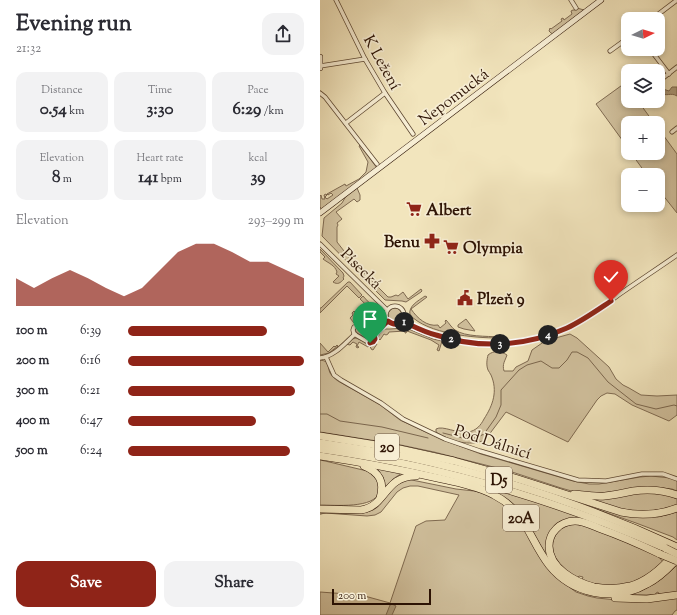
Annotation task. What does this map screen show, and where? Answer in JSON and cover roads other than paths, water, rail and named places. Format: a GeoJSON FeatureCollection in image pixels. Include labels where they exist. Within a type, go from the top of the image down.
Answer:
{"type":"FeatureCollection","features":[{"type":"Feature","properties":{"kind":"highway","name":"20"},"geometry":{"type":"LineString","coordinates":[[320,436],[395,448],[454,461],[560,492],[608,509],[631,514],[652,514],[677,508]]}},
{"type":"Feature","properties":{"kind":"highway","name":"D5"},"geometry":{"type":"LineString","coordinates":[[320,443],[406,457],[507,483],[556,498],[603,515],[665,549],[677,547]]}},
{"type":"Feature","properties":{"kind":"highway","name":"D5"},"geometry":{"type":"LineString","coordinates":[[320,449],[365,456],[464,477],[554,504],[665,549],[677,552]]}},
{"type":"Feature","properties":{"kind":"highway","name":"20A"},"geometry":{"type":"LineString","coordinates":[[320,456],[426,475],[484,490],[494,495],[516,511],[544,558],[555,572],[574,586],[585,590],[596,593],[616,594],[636,589],[653,581],[677,560]]}},
{"type":"Feature","properties":{"kind":"highway"},"geometry":{"type":"LineString","coordinates":[[350,461],[371,469],[378,475],[382,489],[381,496],[378,501]]}},
{"type":"Feature","properties":{"kind":"highway"},"geometry":{"type":"LineString","coordinates":[[320,509],[364,509],[372,506],[378,501],[398,479],[408,476],[426,475]]}},
{"type":"Feature","properties":{"kind":"highway"},"geometry":{"type":"LineString","coordinates":[[560,492],[591,496],[605,496],[650,490],[676,495]]}},
{"type":"Feature","properties":{"kind":"highway"},"geometry":{"type":"LineString","coordinates":[[677,552],[660,568],[645,580],[624,587],[606,588],[594,587],[583,583],[563,572],[552,557],[549,543],[552,534],[558,527],[568,522],[577,521],[665,549],[677,560]]}},
{"type":"Feature","properties":{"kind":"highway"},"geometry":{"type":"LineString","coordinates":[[596,593],[598,596],[637,598],[658,598],[677,595]]}},
{"type":"Feature","properties":{"kind":"street","name":"K Ležení"},"geometry":{"type":"LineString","coordinates":[[336,0],[365,59],[385,93],[413,134]]}},
{"type":"Feature","properties":{"kind":"street"},"geometry":{"type":"LineString","coordinates":[[571,0],[576,8]]}},
{"type":"Feature","properties":{"kind":"street","name":"Nepomucká"},"geometry":{"type":"LineString","coordinates":[[320,213],[601,0]]}},
{"type":"Feature","properties":{"kind":"street"},"geometry":{"type":"LineString","coordinates":[[661,12],[677,0]]}},
{"type":"Feature","properties":{"kind":"street"},"geometry":{"type":"LineString","coordinates":[[610,51],[621,43]]}},
{"type":"Feature","properties":{"kind":"street"},"geometry":{"type":"LineString","coordinates":[[655,56],[668,74]]}},
{"type":"Feature","properties":{"kind":"street"},"geometry":{"type":"LineString","coordinates":[[320,57],[320,67],[365,59]]}},
{"type":"Feature","properties":{"kind":"street"},"geometry":{"type":"LineString","coordinates":[[665,76],[677,67]]}},
{"type":"Feature","properties":{"kind":"street"},"geometry":{"type":"LineString","coordinates":[[320,93],[346,123],[377,164]]}},
{"type":"Feature","properties":{"kind":"street"},"geometry":{"type":"LineString","coordinates":[[346,123],[385,93]]}},
{"type":"Feature","properties":{"kind":"street"},"geometry":{"type":"LineString","coordinates":[[672,132],[677,128]]}},
{"type":"Feature","properties":{"kind":"street","name":"Písecká"},"geometry":{"type":"LineString","coordinates":[[320,244],[387,310]]}},
{"type":"Feature","properties":{"kind":"street"},"geometry":{"type":"LineString","coordinates":[[402,321],[436,335],[468,343],[486,345],[527,341],[562,330],[584,319],[677,255]]}},
{"type":"Feature","properties":{"kind":"street"},"geometry":{"type":"LineString","coordinates":[[394,305],[400,307],[404,312],[402,321],[393,324],[388,321],[386,316],[387,310],[391,306],[394,305]]}},
{"type":"Feature","properties":{"kind":"street"},"geometry":{"type":"LineString","coordinates":[[374,334],[388,321]]}},
{"type":"Feature","properties":{"kind":"street"},"geometry":{"type":"LineString","coordinates":[[320,358],[326,357],[338,351],[354,334],[354,328],[356,326],[359,326],[374,334]]}},
{"type":"Feature","properties":{"kind":"street"},"geometry":{"type":"LineString","coordinates":[[354,334],[370,343],[375,339],[374,334]]}},
{"type":"Feature","properties":{"kind":"street","name":"Pod Dálnicí"},"geometry":{"type":"LineString","coordinates":[[326,357],[334,375],[341,380],[381,403],[403,419],[445,439],[578,480],[606,481],[642,474],[663,474],[677,479]]}},
{"type":"Feature","properties":{"kind":"waterway"},"geometry":{"type":"LineString","coordinates":[[443,433],[467,439],[476,438],[484,434],[496,417],[501,405],[501,390],[519,370],[527,365],[541,361],[552,368],[559,368],[572,352],[577,352],[588,358],[608,382],[636,404],[656,409],[674,405],[677,406]]}},
{"type":"Feature","properties":{"kind":"waterway"},"geometry":{"type":"LineString","coordinates":[[320,414],[327,414],[340,421],[382,427],[428,438]]}},
{"type":"Feature","properties":{"kind":"place","name":"Albert"},"geometry":{"type":"Point","coordinates":[414,209]}},
{"type":"Feature","properties":{"kind":"place","name":"Benu"},"geometry":{"type":"Point","coordinates":[432,241]}},
{"type":"Feature","properties":{"kind":"place","name":"Olympia"},"geometry":{"type":"Point","coordinates":[451,247]}},
{"type":"Feature","properties":{"kind":"place","name":"Plzeň 9"},"geometry":{"type":"Point","coordinates":[465,298]}}]}
